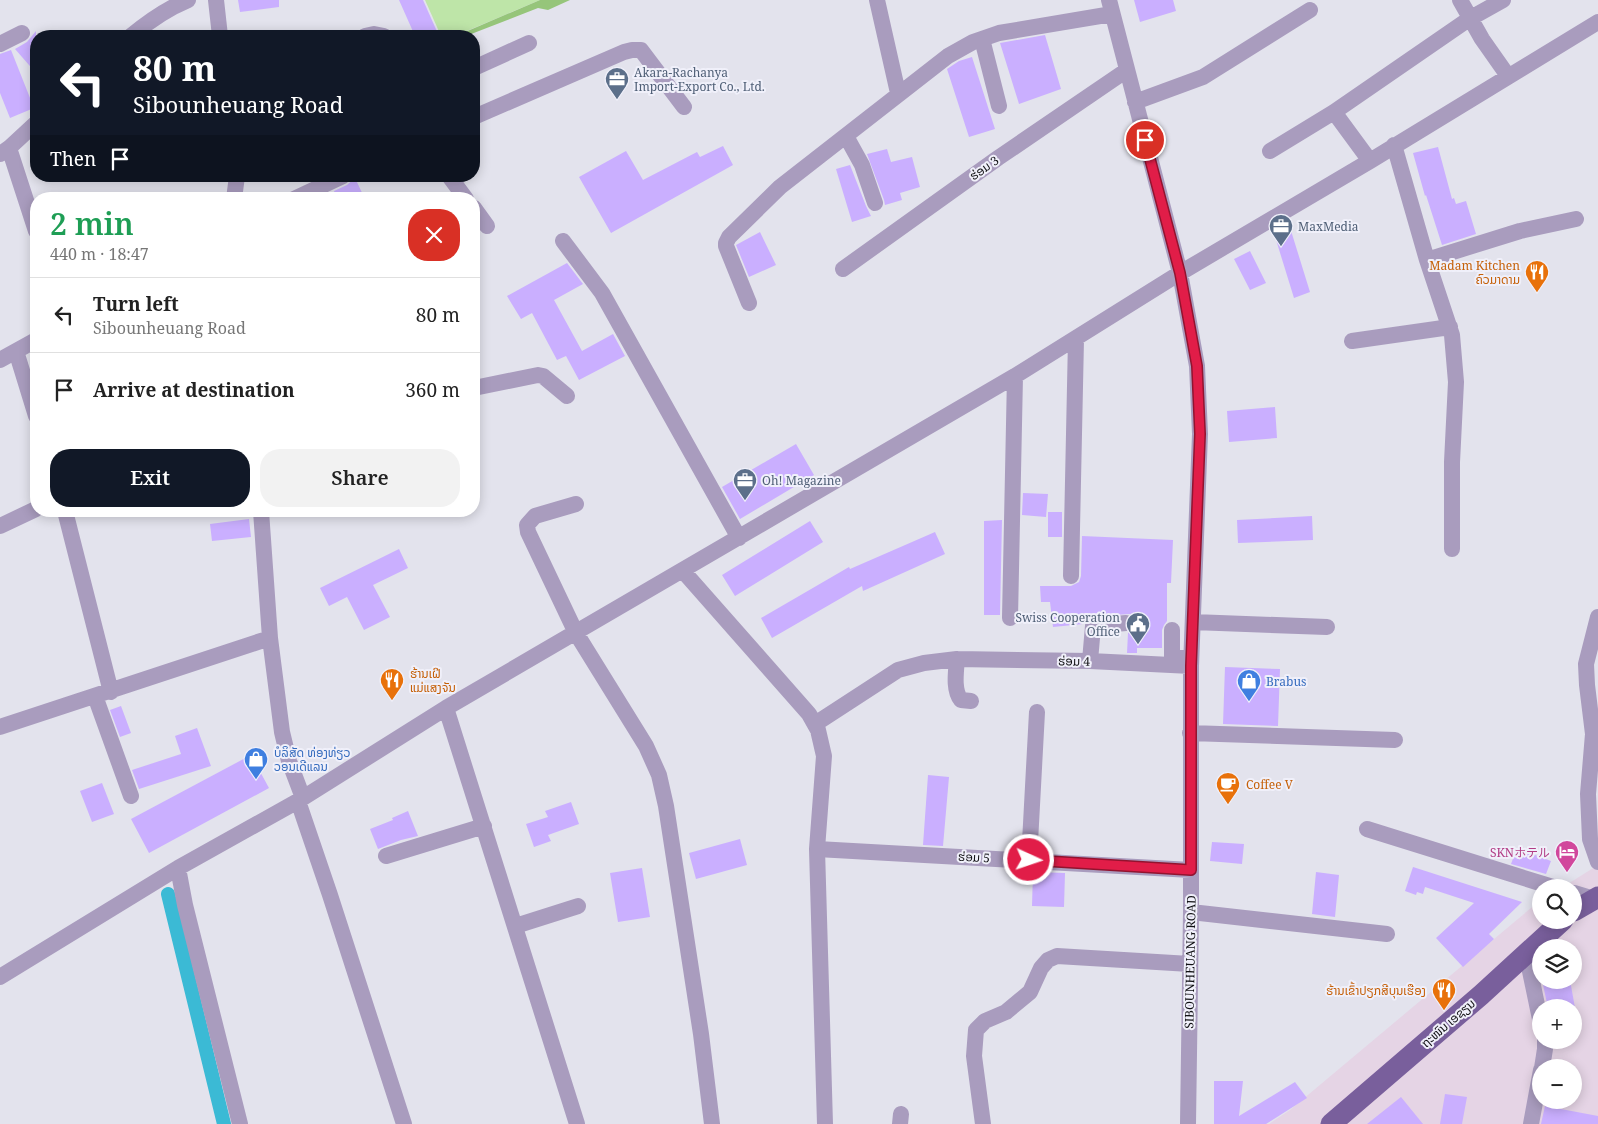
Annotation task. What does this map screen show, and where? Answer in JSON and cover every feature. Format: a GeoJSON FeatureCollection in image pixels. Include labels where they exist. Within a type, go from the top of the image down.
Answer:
{"type":"FeatureCollection","features":[{"type":"Feature","properties":{"kind":"main road"},"geometry":{"type":"LineString","coordinates":[[1582,906],[1596,898]]}},
{"type":"Feature","properties":{"kind":"main road","name":"ຖະໜົນ ເອຊຽນ"},"geometry":{"type":"LineString","coordinates":[[1331,1124],[1481,995],[1553,929]]}},
{"type":"Feature","properties":{"kind":"street"},"geometry":{"type":"LineString","coordinates":[[140,30],[172,6],[188,0]]}},
{"type":"Feature","properties":{"kind":"street"},"geometry":{"type":"LineString","coordinates":[[216,0],[219,30]]}},
{"type":"Feature","properties":{"kind":"street"},"geometry":{"type":"LineString","coordinates":[[878,0],[898,93]]}},
{"type":"Feature","properties":{"kind":"street"},"geometry":{"type":"LineString","coordinates":[[1460,0],[1469,19],[1508,76]]}},
{"type":"Feature","properties":{"kind":"street"},"geometry":{"type":"LineString","coordinates":[[1270,151],[1334,112],[1469,19],[1503,0]]}},
{"type":"Feature","properties":{"kind":"street"},"geometry":{"type":"LineString","coordinates":[[749,303],[726,243],[729,237],[780,187],[898,93],[948,56],[982,39],[1000,33],[1110,7]]}},
{"type":"Feature","properties":{"kind":"street","name":"SIBOUNHEUANG ROAD"},"geometry":{"type":"LineString","coordinates":[[1110,7],[1180,273],[1197,366],[1200,434],[1191,662],[1191,912],[1188,1124]]}},
{"type":"Feature","properties":{"kind":"street"},"geometry":{"type":"LineString","coordinates":[[1135,102],[1203,77],[1310,10]]}},
{"type":"Feature","properties":{"kind":"street"},"geometry":{"type":"LineString","coordinates":[[0,977],[178,868],[300,799],[446,708],[1015,376],[1180,273],[1370,161],[1598,22]]}},
{"type":"Feature","properties":{"kind":"street"},"geometry":{"type":"LineString","coordinates":[[0,44],[22,33]]}},
{"type":"Feature","properties":{"kind":"street"},"geometry":{"type":"LineString","coordinates":[[982,39],[999,106]]}},
{"type":"Feature","properties":{"kind":"street"},"geometry":{"type":"LineString","coordinates":[[480,65],[530,43]]}},
{"type":"Feature","properties":{"kind":"street"},"geometry":{"type":"LineString","coordinates":[[480,114],[632,50],[641,50],[684,107]]}},
{"type":"Feature","properties":{"kind":"street","name":"ຮ່ອມ 3"},"geometry":{"type":"LineString","coordinates":[[842,269],[998,158],[1127,70]]}},
{"type":"Feature","properties":{"kind":"street"},"geometry":{"type":"LineString","coordinates":[[1334,112],[1370,161]]}},
{"type":"Feature","properties":{"kind":"street"},"geometry":{"type":"LineString","coordinates":[[30,128],[4,151],[30,216]]}},
{"type":"Feature","properties":{"kind":"street"},"geometry":{"type":"LineString","coordinates":[[846,136],[862,165],[876,203]]}},
{"type":"Feature","properties":{"kind":"street"},"geometry":{"type":"LineString","coordinates":[[1394,145],[1427,260],[1450,327],[1456,382],[1452,462],[1452,549]]}},
{"type":"Feature","properties":{"kind":"street"},"geometry":{"type":"LineString","coordinates":[[309,192],[330,182]]}},
{"type":"Feature","properties":{"kind":"street"},"geometry":{"type":"LineString","coordinates":[[480,216],[487,226]]}},
{"type":"Feature","properties":{"kind":"street"},"geometry":{"type":"LineString","coordinates":[[1427,260],[1520,231],[1576,219]]}},
{"type":"Feature","properties":{"kind":"street"},"geometry":{"type":"LineString","coordinates":[[564,241],[602,292],[739,538]]}},
{"type":"Feature","properties":{"kind":"street"},"geometry":{"type":"LineString","coordinates":[[1352,341],[1450,327]]}},
{"type":"Feature","properties":{"kind":"street"},"geometry":{"type":"LineString","coordinates":[[1071,576],[1076,339]]}},
{"type":"Feature","properties":{"kind":"street"},"geometry":{"type":"LineString","coordinates":[[0,360],[30,343]]}},
{"type":"Feature","properties":{"kind":"street"},"geometry":{"type":"LineString","coordinates":[[16,351],[30,396]]}},
{"type":"Feature","properties":{"kind":"street"},"geometry":{"type":"LineString","coordinates":[[480,387],[538,374],[567,396]]}},
{"type":"Feature","properties":{"kind":"street"},"geometry":{"type":"LineString","coordinates":[[1010,618],[1015,376]]}},
{"type":"Feature","properties":{"kind":"street"},"geometry":{"type":"LineString","coordinates":[[576,504],[535,516],[527,525],[528,532],[576,633],[646,746],[659,775],[666,806],[702,1034],[712,1124]]}},
{"type":"Feature","properties":{"kind":"street"},"geometry":{"type":"LineString","coordinates":[[0,526],[30,512]]}},
{"type":"Feature","properties":{"kind":"street"},"geometry":{"type":"LineString","coordinates":[[66,517],[103,694],[131,796]]}},
{"type":"Feature","properties":{"kind":"street"},"geometry":{"type":"LineString","coordinates":[[261,517],[270,638],[285,747],[330,895],[404,1124]]}},
{"type":"Feature","properties":{"kind":"street"},"geometry":{"type":"LineString","coordinates":[[683,571],[809,714],[822,740],[824,756],[817,849],[825,1124]]}},
{"type":"Feature","properties":{"kind":"street"},"geometry":{"type":"LineString","coordinates":[[1598,617],[1586,664],[1594,734],[1588,794],[1590,839],[1598,862]]}},
{"type":"Feature","properties":{"kind":"street"},"geometry":{"type":"LineString","coordinates":[[1193,622],[1327,627]]}},
{"type":"Feature","properties":{"kind":"street"},"geometry":{"type":"LineString","coordinates":[[1090,661],[1093,626],[1126,623]]}},
{"type":"Feature","properties":{"kind":"street"},"geometry":{"type":"LineString","coordinates":[[1172,630],[1172,658],[1191,662]]}},
{"type":"Feature","properties":{"kind":"street"},"geometry":{"type":"LineString","coordinates":[[0,727],[270,638]]}},
{"type":"Feature","properties":{"kind":"street"},"geometry":{"type":"LineString","coordinates":[[957,660],[958,696],[961,700],[970,702]]}},
{"type":"Feature","properties":{"kind":"street","name":"ຮ່ອມ 4"},"geometry":{"type":"LineString","coordinates":[[815,724],[898,670],[924,663],[957,660],[1191,662]]}},
{"type":"Feature","properties":{"kind":"street"},"geometry":{"type":"LineString","coordinates":[[446,708],[577,1124]]}},
{"type":"Feature","properties":{"kind":"street"},"geometry":{"type":"LineString","coordinates":[[1029,860],[1037,712]]}},
{"type":"Feature","properties":{"kind":"street"},"geometry":{"type":"LineString","coordinates":[[1190,733],[1395,740]]}},
{"type":"Feature","properties":{"kind":"street"},"geometry":{"type":"LineString","coordinates":[[386,856],[484,826]]}},
{"type":"Feature","properties":{"kind":"street"},"geometry":{"type":"LineString","coordinates":[[1367,829],[1532,881]]}},
{"type":"Feature","properties":{"kind":"street","name":"ຮ່ອມ 5"},"geometry":{"type":"LineString","coordinates":[[817,849],[1191,870]]}},
{"type":"Feature","properties":{"kind":"street"},"geometry":{"type":"LineString","coordinates":[[178,868],[185,905],[240,1124]]}},
{"type":"Feature","properties":{"kind":"street"},"geometry":{"type":"LineString","coordinates":[[1582,895],[1596,898]]}},
{"type":"Feature","properties":{"kind":"street"},"geometry":{"type":"LineString","coordinates":[[515,926],[578,906]]}},
{"type":"Feature","properties":{"kind":"street"},"geometry":{"type":"LineString","coordinates":[[1191,912],[1388,934]]}},
{"type":"Feature","properties":{"kind":"street"},"geometry":{"type":"LineString","coordinates":[[1526,952],[1536,999]]}},
{"type":"Feature","properties":{"kind":"street"},"geometry":{"type":"LineString","coordinates":[[982,1124],[974,1056],[976,1030],[985,1021],[1006,1012],[1030,992],[1041,968],[1048,960],[1058,956],[1190,964]]}},
{"type":"Feature","properties":{"kind":"street"},"geometry":{"type":"LineString","coordinates":[[1531,1124],[1534,1109]]}},
{"type":"Feature","properties":{"kind":"shaded area"},"geometry":{"type":"Polygon","coordinates":[[[1598,865],[1598,1124],[1269,1124],[1290,1110],[1531,908],[1532,929],[1582,929],[1582,879],[1576,879],[1598,865]]]}},
{"type":"Feature","properties":{"kind":"green space"},"geometry":{"type":"Polygon","coordinates":[[[425,0],[540,0],[469,30],[438,30],[425,0]]]}},
{"type":"Feature","properties":{"kind":"green space"},"geometry":{"type":"Polygon","coordinates":[[[540,0],[570,0],[548,10],[538,8],[480,31],[470,30],[540,0]]]}},
{"type":"Feature","properties":{"kind":"building"},"geometry":{"type":"Polygon","coordinates":[[[238,0],[279,0],[279,7],[240,12],[238,0]]]}},
{"type":"Feature","properties":{"kind":"building"},"geometry":{"type":"Polygon","coordinates":[[[399,0],[423,0],[436,30],[412,30],[399,0]]]}},
{"type":"Feature","properties":{"kind":"building"},"geometry":{"type":"Polygon","coordinates":[[[1134,0],[1173,0],[1176,11],[1140,22],[1134,0]]]}},
{"type":"Feature","properties":{"kind":"building"},"geometry":{"type":"Polygon","coordinates":[[[1045,35],[1061,89],[1019,104],[1000,43],[1045,35]]]}},
{"type":"Feature","properties":{"kind":"building"},"geometry":{"type":"Polygon","coordinates":[[[30,38],[30,66],[15,49],[30,38]]]}},
{"type":"Feature","properties":{"kind":"building"},"geometry":{"type":"Polygon","coordinates":[[[11,50],[30,98],[30,110],[10,118],[0,93],[0,54],[11,50]]]}},
{"type":"Feature","properties":{"kind":"building"},"geometry":{"type":"Polygon","coordinates":[[[972,57],[995,129],[969,137],[947,69],[959,61],[972,57]]]}},
{"type":"Feature","properties":{"kind":"building"},"geometry":{"type":"Polygon","coordinates":[[[723,146],[733,165],[611,233],[579,177],[626,151],[643,180],[697,152],[700,157],[723,146]]]}},
{"type":"Feature","properties":{"kind":"building"},"geometry":{"type":"Polygon","coordinates":[[[1438,147],[1452,199],[1454,198],[1456,204],[1466,201],[1476,234],[1442,245],[1413,153],[1438,147]]]}},
{"type":"Feature","properties":{"kind":"building"},"geometry":{"type":"Polygon","coordinates":[[[887,149],[891,162],[912,157],[920,187],[900,193],[902,200],[885,205],[867,154],[887,149]]]}},
{"type":"Feature","properties":{"kind":"building"},"geometry":{"type":"Polygon","coordinates":[[[850,165],[871,216],[852,222],[836,169],[850,165]]]}},
{"type":"Feature","properties":{"kind":"building"},"geometry":{"type":"Polygon","coordinates":[[[350,182],[357,182],[362,192],[334,192],[350,182]]]}},
{"type":"Feature","properties":{"kind":"building"},"geometry":{"type":"Polygon","coordinates":[[[1288,221],[1310,292],[1294,298],[1273,230],[1288,221]]]}},
{"type":"Feature","properties":{"kind":"building"},"geometry":{"type":"Polygon","coordinates":[[[760,232],[776,265],[749,277],[736,245],[760,232]]]}},
{"type":"Feature","properties":{"kind":"building"},"geometry":{"type":"Polygon","coordinates":[[[1250,251],[1266,283],[1250,290],[1234,259],[1250,251]]]}},
{"type":"Feature","properties":{"kind":"building"},"geometry":{"type":"Polygon","coordinates":[[[567,263],[583,284],[554,300],[582,351],[613,334],[625,356],[579,380],[566,356],[557,360],[532,313],[521,319],[507,296],[567,263]]]}},
{"type":"Feature","properties":{"kind":"building"},"geometry":{"type":"Polygon","coordinates":[[[1275,407],[1277,438],[1229,442],[1227,411],[1275,407]]]}},
{"type":"Feature","properties":{"kind":"building"},"geometry":{"type":"Polygon","coordinates":[[[796,444],[814,475],[740,519],[722,487],[796,444]]]}},
{"type":"Feature","properties":{"kind":"building"},"geometry":{"type":"Polygon","coordinates":[[[1023,493],[1048,494],[1046,517],[1022,515],[1023,493]]]}},
{"type":"Feature","properties":{"kind":"building"},"geometry":{"type":"Polygon","coordinates":[[[1048,512],[1062,512],[1062,537],[1048,537],[1048,512]]]}},
{"type":"Feature","properties":{"kind":"building"},"geometry":{"type":"Polygon","coordinates":[[[1312,516],[1313,540],[1238,543],[1237,520],[1312,516]]]}},
{"type":"Feature","properties":{"kind":"building"},"geometry":{"type":"Polygon","coordinates":[[[249,519],[251,537],[212,541],[210,524],[249,519]]]}},
{"type":"Feature","properties":{"kind":"building"},"geometry":{"type":"Polygon","coordinates":[[[1002,520],[1000,615],[984,615],[984,521],[1002,520]]]}},
{"type":"Feature","properties":{"kind":"building"},"geometry":{"type":"Polygon","coordinates":[[[810,521],[823,542],[735,596],[722,575],[810,521]]]}},
{"type":"Feature","properties":{"kind":"building"},"geometry":{"type":"Polygon","coordinates":[[[935,532],[945,554],[863,591],[862,586],[772,638],[761,618],[849,567],[850,569],[935,532]]]}},
{"type":"Feature","properties":{"kind":"building"},"geometry":{"type":"Polygon","coordinates":[[[1082,536],[1173,540],[1171,583],[1167,583],[1167,621],[1162,630],[1162,648],[1137,648],[1137,653],[1127,653],[1128,633],[1135,628],[1136,623],[1134,617],[1130,614],[1082,617],[1083,624],[1053,627],[1050,602],[1041,602],[1040,586],[1071,586],[1079,582],[1081,576],[1082,536]]]}},
{"type":"Feature","properties":{"kind":"building"},"geometry":{"type":"Polygon","coordinates":[[[399,549],[408,568],[373,585],[390,617],[364,630],[347,597],[329,606],[320,588],[399,549]]]}},
{"type":"Feature","properties":{"kind":"building"},"geometry":{"type":"Polygon","coordinates":[[[1225,667],[1280,669],[1278,726],[1223,724],[1225,667]]]}},
{"type":"Feature","properties":{"kind":"building"},"geometry":{"type":"Polygon","coordinates":[[[121,706],[131,733],[120,737],[110,710],[121,706]]]}},
{"type":"Feature","properties":{"kind":"building"},"geometry":{"type":"Polygon","coordinates":[[[197,728],[211,766],[139,789],[132,770],[181,754],[175,736],[197,728]]]}},
{"type":"Feature","properties":{"kind":"building"},"geometry":{"type":"Polygon","coordinates":[[[251,755],[269,788],[149,853],[131,819],[251,755]]]}},
{"type":"Feature","properties":{"kind":"building"},"geometry":{"type":"Polygon","coordinates":[[[928,775],[949,777],[943,846],[923,845],[928,775]]]}},
{"type":"Feature","properties":{"kind":"building"},"geometry":{"type":"Polygon","coordinates":[[[102,783],[114,814],[92,822],[80,791],[102,783]]]}},
{"type":"Feature","properties":{"kind":"building"},"geometry":{"type":"Polygon","coordinates":[[[571,802],[579,824],[548,835],[551,841],[534,847],[526,824],[548,817],[545,811],[571,802]]]}},
{"type":"Feature","properties":{"kind":"building"},"geometry":{"type":"Polygon","coordinates":[[[408,811],[418,836],[378,849],[370,829],[393,820],[392,818],[408,811]]]}},
{"type":"Feature","properties":{"kind":"building"},"geometry":{"type":"Polygon","coordinates":[[[740,839],[747,865],[696,879],[689,853],[740,839]]]}},
{"type":"Feature","properties":{"kind":"building"},"geometry":{"type":"Polygon","coordinates":[[[1212,842],[1244,844],[1242,864],[1210,861],[1212,842]]]}},
{"type":"Feature","properties":{"kind":"building"},"geometry":{"type":"Polygon","coordinates":[[[1517,848],[1551,861],[1546,874],[1511,864],[1517,848]]]}},
{"type":"Feature","properties":{"kind":"building"},"geometry":{"type":"Polygon","coordinates":[[[1413,867],[1522,902],[1489,934],[1494,939],[1463,967],[1436,938],[1474,903],[1425,887],[1423,894],[1417,892],[1416,895],[1405,891],[1413,867]]]}},
{"type":"Feature","properties":{"kind":"building"},"geometry":{"type":"Polygon","coordinates":[[[642,868],[650,917],[618,922],[610,873],[642,868]]]}},
{"type":"Feature","properties":{"kind":"building"},"geometry":{"type":"Polygon","coordinates":[[[1033,872],[1065,873],[1064,907],[1032,906],[1033,872]]]}},
{"type":"Feature","properties":{"kind":"building"},"geometry":{"type":"Polygon","coordinates":[[[1316,872],[1339,875],[1335,917],[1312,914],[1316,872]]]}},
{"type":"Feature","properties":{"kind":"building"},"geometry":{"type":"Polygon","coordinates":[[[1544,989],[1572,989],[1573,999],[1546,999],[1544,989]]]}},
{"type":"Feature","properties":{"kind":"building"},"geometry":{"type":"Polygon","coordinates":[[[1214,1081],[1243,1081],[1239,1116],[1295,1082],[1307,1098],[1266,1124],[1214,1124],[1214,1081]]]}},
{"type":"Feature","properties":{"kind":"building"},"geometry":{"type":"Polygon","coordinates":[[[1445,1094],[1467,1097],[1462,1124],[1440,1124],[1445,1094]]]}},
{"type":"Feature","properties":{"kind":"building"},"geometry":{"type":"Polygon","coordinates":[[[1401,1097],[1423,1124],[1367,1124],[1401,1097]]]}},
{"type":"Feature","properties":{"kind":"building"},"geometry":{"type":"Polygon","coordinates":[[[1544,1109],[1561,1109],[1598,1116],[1598,1124],[1541,1124],[1544,1109]]]}},
{"type":"Feature","properties":{"kind":"waterway"},"geometry":{"type":"LineString","coordinates":[[168,894],[224,1124]]}},
{"type":"Feature","properties":{"kind":"place","name":"Akara-Rachanya Import-Export Co., Ltd."},"geometry":{"type":"Point","coordinates":[617,100]}},
{"type":"Feature","properties":{"kind":"place","name":"MaxMedia"},"geometry":{"type":"Point","coordinates":[1281,247]}},
{"type":"Feature","properties":{"kind":"place","name":"Madam Kitchen ຄົວມາດາມ"},"geometry":{"type":"Point","coordinates":[1537,293]}},
{"type":"Feature","properties":{"kind":"place","name":"Oh! Magazine"},"geometry":{"type":"Point","coordinates":[745,501]}},
{"type":"Feature","properties":{"kind":"place","name":"Swiss Cooperation Office"},"geometry":{"type":"Point","coordinates":[1138,645]}},
{"type":"Feature","properties":{"kind":"place","name":"ຮ້ານເຝີ ແມ່ແສງຈັນ"},"geometry":{"type":"Point","coordinates":[392,701]}},
{"type":"Feature","properties":{"kind":"place","name":"Brabus"},"geometry":{"type":"Point","coordinates":[1249,702]}},
{"type":"Feature","properties":{"kind":"place","name":"ບໍລິສັດ ທ່ອງທ່ຽວ ວອນເດີແລນ"},"geometry":{"type":"Point","coordinates":[256,780]}},
{"type":"Feature","properties":{"kind":"place","name":"Coffee V"},"geometry":{"type":"Point","coordinates":[1228,805]}},
{"type":"Feature","properties":{"kind":"place","name":"SKNホテル"},"geometry":{"type":"Point","coordinates":[1567,873]}},
{"type":"Feature","properties":{"kind":"place","name":"ຮ້ານເຂົ້າປຽກສີບຸນເຮືອງ"},"geometry":{"type":"Point","coordinates":[1444,1011]}},
{"type":"Feature","properties":{"kind":"route"},"geometry":{"type":"LineString","coordinates":[[1029,860],[1191,870],[1191,666],[1200,434],[1197,366],[1180,273],[1145,140]]}}]}
